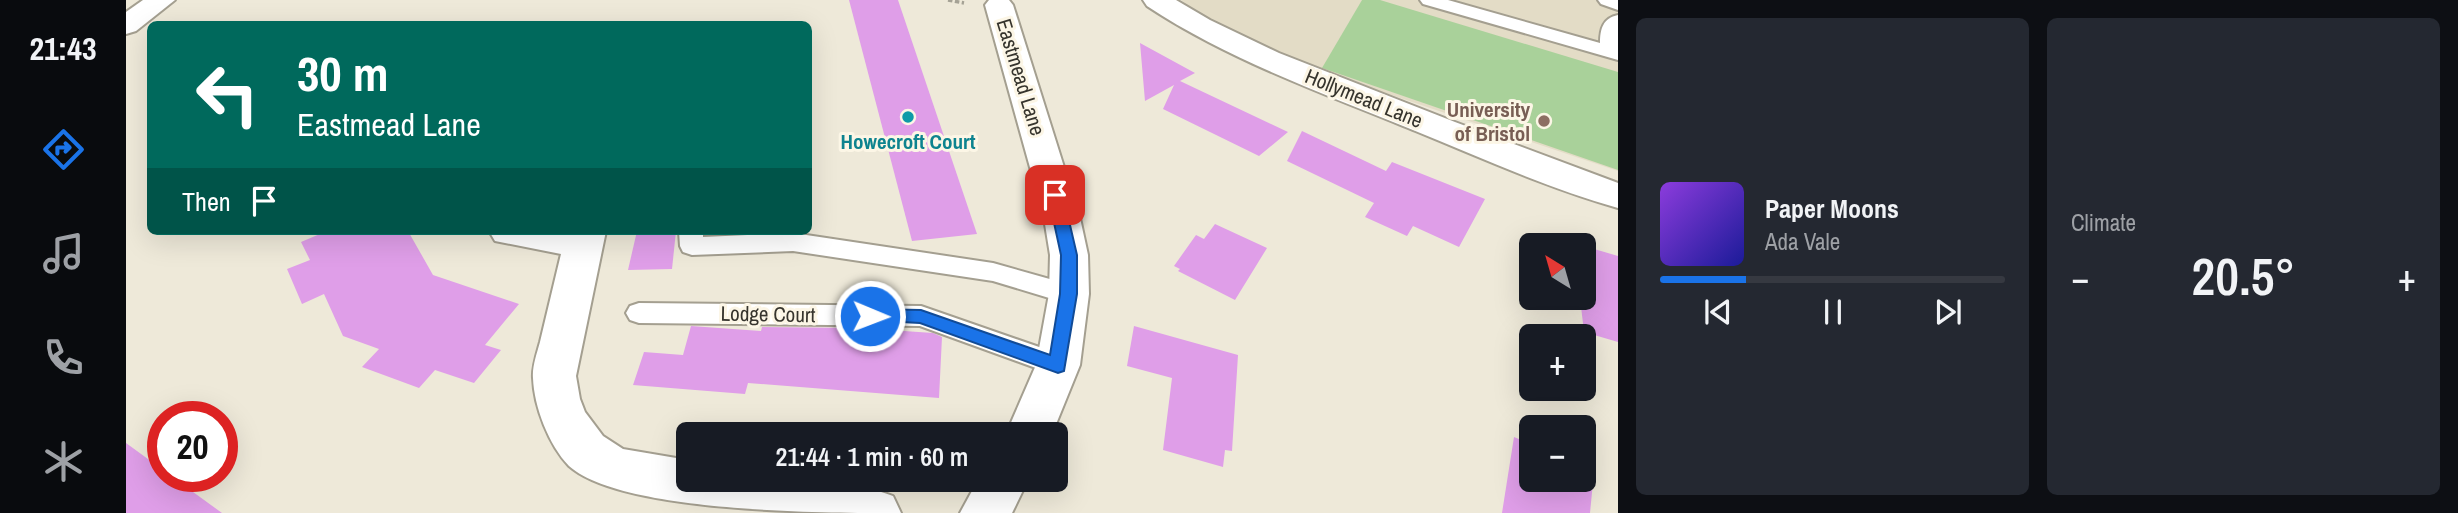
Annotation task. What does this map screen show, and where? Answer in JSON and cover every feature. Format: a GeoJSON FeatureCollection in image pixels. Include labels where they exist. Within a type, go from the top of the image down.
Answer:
{"type":"FeatureCollection","features":[{"type":"Feature","properties":{"kind":"street"},"geometry":{"type":"LineString","coordinates":[[126,25],[161,0]]}},
{"type":"Feature","properties":{"kind":"street","name":"Hollymead Lane"},"geometry":{"type":"LineString","coordinates":[[1157,0],[1220,35],[1307,75],[1491,150],[1618,196]]}},
{"type":"Feature","properties":{"kind":"street","name":"Eastmead Lane"},"geometry":{"type":"LineString","coordinates":[[999,5],[1062,218],[1069,255],[1069,294],[1058,365],[1035,422]]}},
{"type":"Feature","properties":{"kind":"street"},"geometry":{"type":"LineString","coordinates":[[559,235],[585,237],[554,376],[558,399],[567,423],[586,451],[610,467],[635,475],[859,507],[876,513]]}},
{"type":"Feature","properties":{"kind":"street"},"geometry":{"type":"LineString","coordinates":[[985,513],[997,492]]}},
{"type":"Feature","properties":{"kind":"lane"},"geometry":{"type":"LineString","coordinates":[[1429,0],[1616,53]]}},
{"type":"Feature","properties":{"kind":"lane"},"geometry":{"type":"LineString","coordinates":[[1606,0],[1618,5]]}},
{"type":"Feature","properties":{"kind":"lane"},"geometry":{"type":"LineString","coordinates":[[1616,53],[1609,41],[1609,28],[1618,20]]}},
{"type":"Feature","properties":{"kind":"lane"},"geometry":{"type":"LineString","coordinates":[[691,235],[692,246],[793,242],[993,272],[1069,294]]}},
{"type":"Feature","properties":{"kind":"lane","name":"Lodge Court"},"geometry":{"type":"LineString","coordinates":[[639,313],[921,316],[1058,365]]}},
{"type":"Feature","properties":{"kind":"shaded area","name":"University of Bristol"},"geometry":{"type":"Polygon","coordinates":[[[1181,0],[1618,0],[1618,171],[1320,71],[1199,14],[1181,0]]]}},
{"type":"Feature","properties":{"kind":"green space","name":"University of Bristol"},"geometry":{"type":"Polygon","coordinates":[[[1362,0],[1380,0],[1618,72],[1618,170],[1322,68],[1362,0]]]}},
{"type":"Feature","properties":{"kind":"building","name":"Howecroft Court"},"geometry":{"type":"Polygon","coordinates":[[[849,0],[898,0],[977,234],[912,241],[849,0]]]}},
{"type":"Feature","properties":{"kind":"building"},"geometry":{"type":"Polygon","coordinates":[[[1140,43],[1195,73],[1180,81],[1288,132],[1259,156],[1163,109],[1174,85],[1145,101],[1140,43]]]}},
{"type":"Feature","properties":{"kind":"building"},"geometry":{"type":"Polygon","coordinates":[[[1302,131],[1386,171],[1392,162],[1485,199],[1459,247],[1413,226],[1407,236],[1365,217],[1374,203],[1287,161],[1302,131]]]}},
{"type":"Feature","properties":{"kind":"building"},"geometry":{"type":"Polygon","coordinates":[[[1215,224],[1267,248],[1235,300],[1178,271],[1180,269],[1174,266],[1196,235],[1204,239],[1215,224]]]}},
{"type":"Feature","properties":{"kind":"building"},"geometry":{"type":"Polygon","coordinates":[[[318,235],[410,235],[433,275],[519,304],[485,345],[501,350],[474,383],[435,370],[419,388],[362,367],[379,349],[343,336],[324,294],[302,304],[287,269],[310,260],[301,242],[318,235]]]}},
{"type":"Feature","properties":{"kind":"building"},"geometry":{"type":"Polygon","coordinates":[[[636,235],[676,235],[672,269],[628,270],[636,235]]]}},
{"type":"Feature","properties":{"kind":"building"},"geometry":{"type":"Polygon","coordinates":[[[1596,250],[1618,256],[1618,342],[1596,336],[1596,324],[1583,324],[1581,310],[1596,310],[1596,250]]]}},
{"type":"Feature","properties":{"kind":"building"},"geometry":{"type":"Polygon","coordinates":[[[691,326],[761,331],[762,327],[860,328],[933,333],[942,337],[939,398],[748,383],[745,394],[633,385],[644,352],[683,355],[691,326]]]}},
{"type":"Feature","properties":{"kind":"building"},"geometry":{"type":"Polygon","coordinates":[[[1134,326],[1238,355],[1232,451],[1225,450],[1223,467],[1163,450],[1172,378],[1127,366],[1134,326]]]}},
{"type":"Feature","properties":{"kind":"building"},"geometry":{"type":"Polygon","coordinates":[[[1514,437],[1519,439],[1519,492],[1592,492],[1590,513],[1502,513],[1514,437]]]}},
{"type":"Feature","properties":{"kind":"building"},"geometry":{"type":"Polygon","coordinates":[[[126,443],[147,458],[147,492],[193,492],[222,513],[126,513],[126,443]]]}},
{"type":"Feature","properties":{"kind":"place","name":"Howecroft Court"},"geometry":{"type":"Point","coordinates":[908,117]}},
{"type":"Feature","properties":{"kind":"place","name":"University of Bristol"},"geometry":{"type":"Point","coordinates":[1544,121]}},
{"type":"Feature","properties":{"kind":"route"},"geometry":{"type":"LineString","coordinates":[[870,316],[921,316],[1058,365],[1069,294],[1069,255],[1055,195]]}}]}
